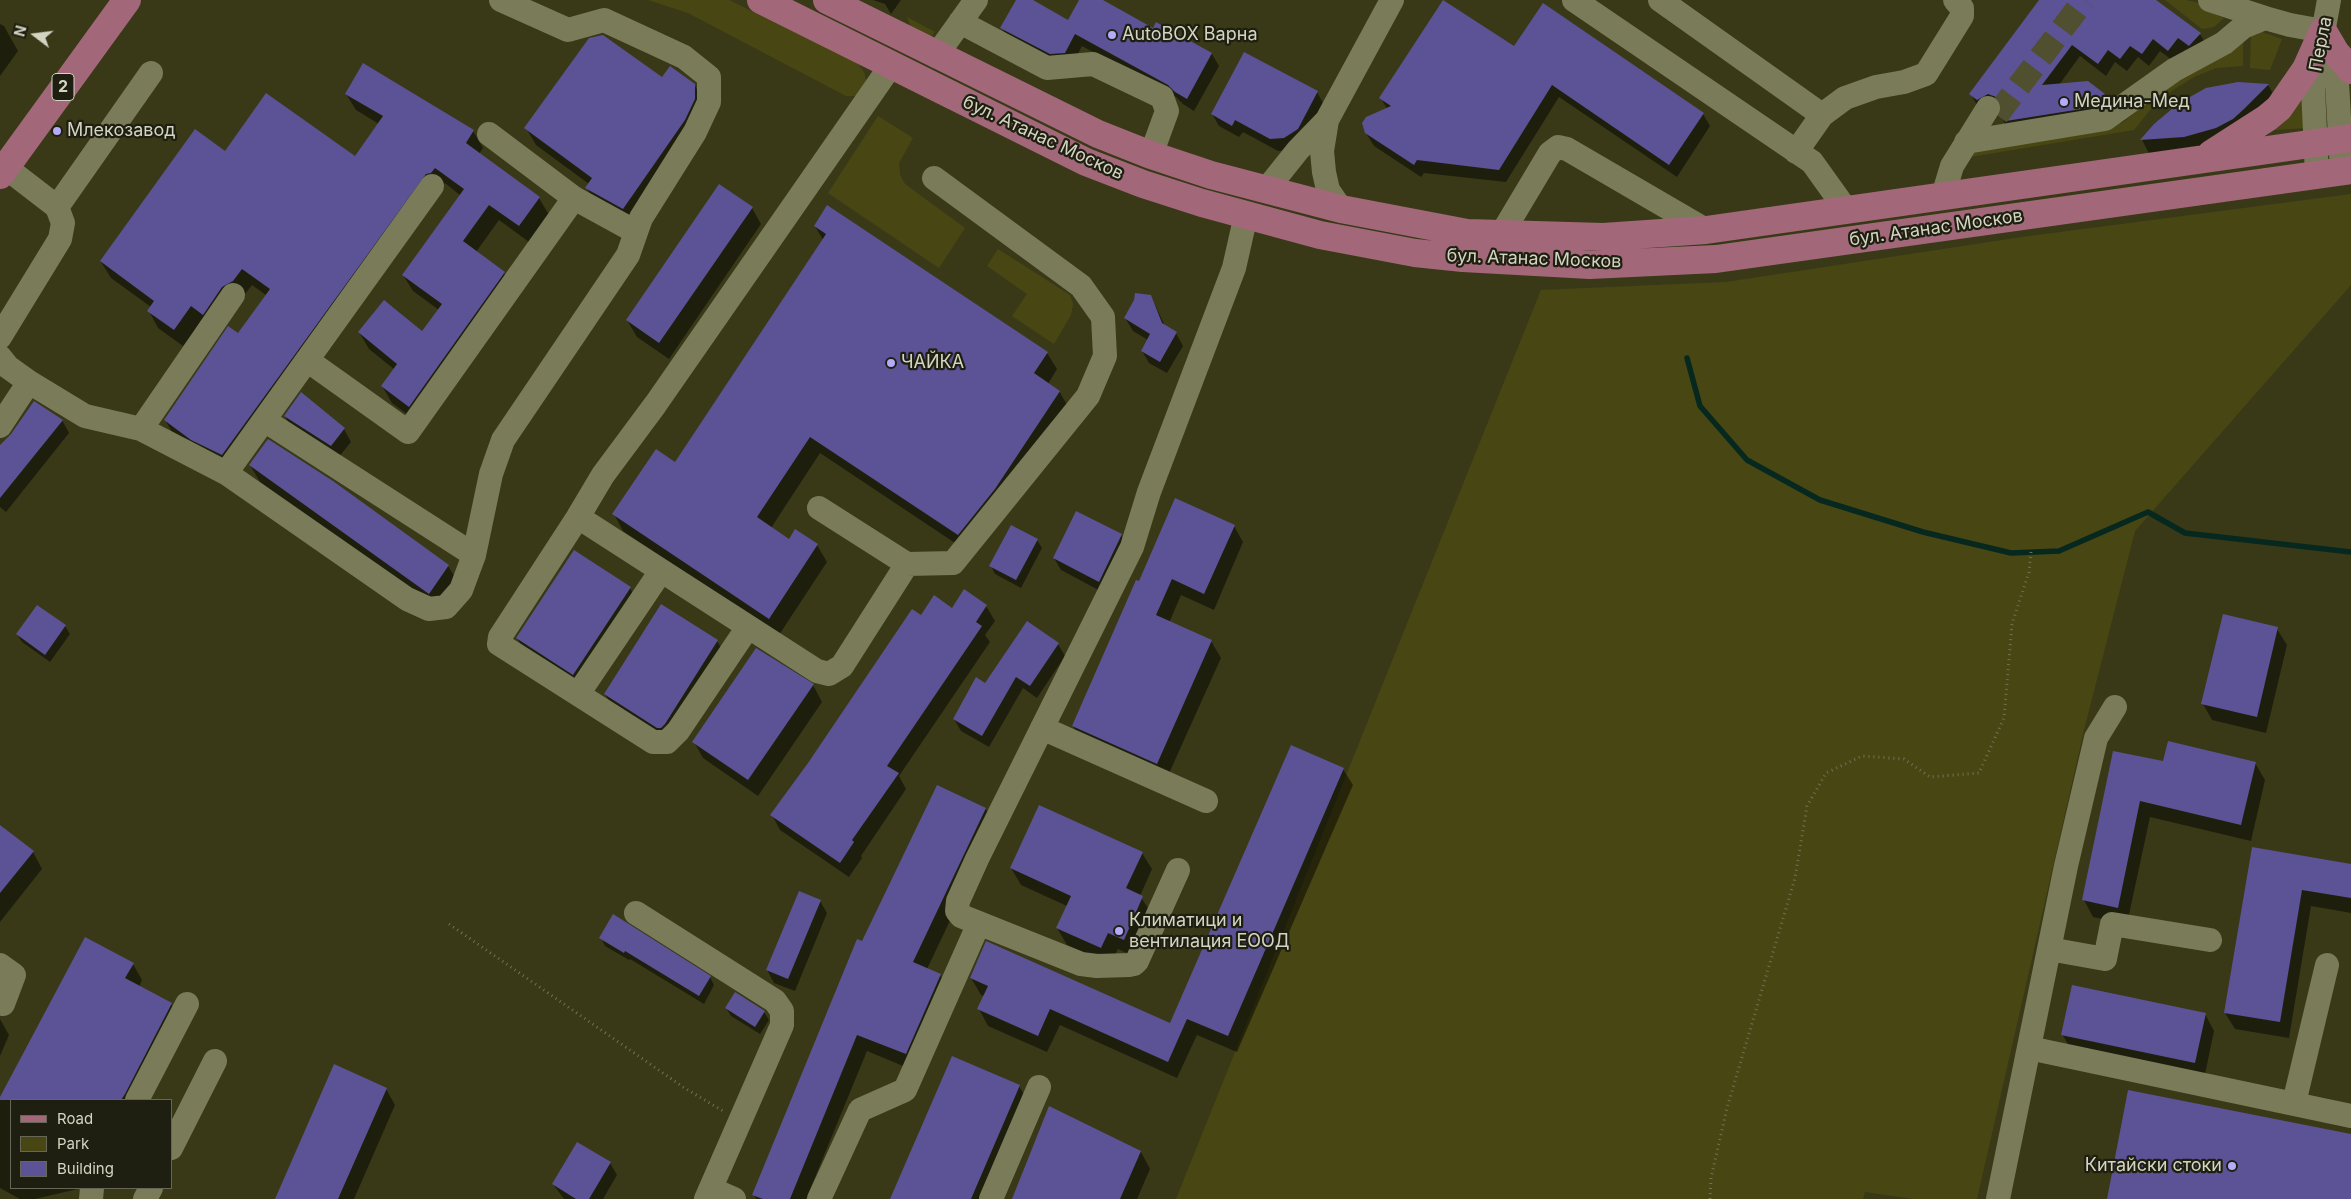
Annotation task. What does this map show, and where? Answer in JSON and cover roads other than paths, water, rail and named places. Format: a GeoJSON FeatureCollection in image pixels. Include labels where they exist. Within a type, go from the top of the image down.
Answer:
{"type":"FeatureCollection","features":[{"type":"Feature","properties":{"kind":"main road","name":"2"},"geometry":{"type":"LineString","coordinates":[[1,168],[126,0]]}},
{"type":"Feature","properties":{"kind":"main road","name":"бул. Атанас Москов"},"geometry":{"type":"LineString","coordinates":[[761,0],[1086,162],[1143,184],[1246,215],[1320,235],[1415,253],[1512,262],[1590,265],[1716,259],[2337,172]]}},
{"type":"Feature","properties":{"kind":"main road","name":"бул. Атанас Москов"},"geometry":{"type":"LineString","coordinates":[[827,0],[1098,134],[1152,156],[1266,190],[1341,209],[1467,233],[1604,237],[1706,230],[2336,140]]}},
{"type":"Feature","properties":{"kind":"main road"},"geometry":{"type":"LineString","coordinates":[[2323,31],[2336,53],[2351,70]]}},
{"type":"Feature","properties":{"kind":"main road"},"geometry":{"type":"LineString","coordinates":[[2203,159],[2267,118],[2279,108],[2306,69],[2323,31]]}},
{"type":"Feature","properties":{"kind":"main road"},"geometry":{"type":"LineString","coordinates":[[892,64],[913,68],[921,64],[921,56],[925,50]]}},
{"type":"Feature","properties":{"kind":"street"},"geometry":{"type":"LineString","coordinates":[[0,357],[8,367],[29,382],[84,416],[141,429],[226,473],[407,599],[429,609],[446,607],[461,590],[474,556],[491,474],[503,440],[628,255],[641,218],[695,132],[709,102],[708,77],[684,57],[604,20],[568,30],[501,0]]}},
{"type":"Feature","properties":{"kind":"street"},"geometry":{"type":"LineString","coordinates":[[925,50],[960,22],[976,0]]}},
{"type":"Feature","properties":{"kind":"street"},"geometry":{"type":"LineString","coordinates":[[1266,190],[1298,150],[1326,120],[1392,0]]}},
{"type":"Feature","properties":{"kind":"street"},"geometry":{"type":"LineString","coordinates":[[1574,0],[1812,162],[1847,210]]}},
{"type":"Feature","properties":{"kind":"street"},"geometry":{"type":"LineString","coordinates":[[1660,0],[1822,115]]}},
{"type":"Feature","properties":{"kind":"street"},"geometry":{"type":"LineString","coordinates":[[1796,152],[1822,115],[1845,98],[1876,87],[1904,82],[1926,74],[1962,16],[1962,8],[1955,0]]}},
{"type":"Feature","properties":{"kind":"street"},"geometry":{"type":"LineString","coordinates":[[2210,0],[2290,25],[2323,31],[2336,82],[2337,172]]}},
{"type":"Feature","properties":{"kind":"street","name":"Перла"},"geometry":{"type":"LineString","coordinates":[[2329,0],[2313,88],[2336,140]]}},
{"type":"Feature","properties":{"kind":"street"},"geometry":{"type":"LineString","coordinates":[[1966,142],[2105,119],[2174,70],[2224,43],[2243,27],[2265,18]]}},
{"type":"Feature","properties":{"kind":"street"},"geometry":{"type":"LineString","coordinates":[[960,22],[1047,68],[1093,64],[1162,97],[1167,112],[1152,156]]}},
{"type":"Feature","properties":{"kind":"street"},"geometry":{"type":"LineString","coordinates":[[748,627],[678,731],[667,742],[653,742],[499,644],[500,637],[603,475],[655,405],[892,64]]}},
{"type":"Feature","properties":{"kind":"street"},"geometry":{"type":"LineString","coordinates":[[57,207],[151,72]]}},
{"type":"Feature","properties":{"kind":"street"},"geometry":{"type":"LineString","coordinates":[[1943,196],[1952,166],[1966,142],[1993,111]]}},
{"type":"Feature","properties":{"kind":"street"},"geometry":{"type":"LineString","coordinates":[[1326,120],[1322,151],[1324,172],[1328,190],[1341,209]]}},
{"type":"Feature","properties":{"kind":"street"},"geometry":{"type":"LineString","coordinates":[[489,134],[574,198],[636,232]]}},
{"type":"Feature","properties":{"kind":"street"},"geometry":{"type":"LineString","coordinates":[[1501,235],[1550,153],[1558,147],[1575,154],[1706,230]]}},
{"type":"Feature","properties":{"kind":"street"},"geometry":{"type":"LineString","coordinates":[[0,337],[60,239],[63,223],[57,207],[1,168]]}},
{"type":"Feature","properties":{"kind":"street"},"geometry":{"type":"LineString","coordinates":[[820,508],[907,564],[953,563],[1088,396],[1105,356],[1103,317],[1081,286],[934,178]]}},
{"type":"Feature","properties":{"kind":"street"},"geometry":{"type":"LineString","coordinates":[[226,473],[432,186]]}},
{"type":"Feature","properties":{"kind":"street"},"geometry":{"type":"LineString","coordinates":[[307,360],[408,432],[574,198]]}},
{"type":"Feature","properties":{"kind":"street"},"geometry":{"type":"LineString","coordinates":[[1178,870],[1134,964],[1097,966],[1081,964],[962,916],[957,911],[958,901],[1132,548],[1149,492],[1234,268],[1246,215]]}},
{"type":"Feature","properties":{"kind":"street"},"geometry":{"type":"LineString","coordinates":[[141,429],[233,296]]}},
{"type":"Feature","properties":{"kind":"street"},"geometry":{"type":"LineString","coordinates":[[0,426],[29,382]]}},
{"type":"Feature","properties":{"kind":"street"},"geometry":{"type":"LineString","coordinates":[[264,420],[474,556]]}},
{"type":"Feature","properties":{"kind":"street"},"geometry":{"type":"LineString","coordinates":[[578,517],[817,671],[828,674],[842,666],[907,564]]}},
{"type":"Feature","properties":{"kind":"street"},"geometry":{"type":"LineString","coordinates":[[578,694],[661,571]]}},
{"type":"Feature","properties":{"kind":"street"},"geometry":{"type":"LineString","coordinates":[[1998,1199],[2049,949],[2096,738],[2115,706]]}},
{"type":"Feature","properties":{"kind":"street"},"geometry":{"type":"LineString","coordinates":[[1042,728],[1206,802]]}},
{"type":"Feature","properties":{"kind":"street"},"geometry":{"type":"LineString","coordinates":[[636,913],[775,1001],[782,1012],[782,1025],[708,1194],[734,1199]]}},
{"type":"Feature","properties":{"kind":"street"},"geometry":{"type":"LineString","coordinates":[[819,1199],[860,1110],[905,1090],[979,923]]}},
{"type":"Feature","properties":{"kind":"street"},"geometry":{"type":"LineString","coordinates":[[2049,949],[2105,959],[2112,924],[2210,940]]}},
{"type":"Feature","properties":{"kind":"street"},"geometry":{"type":"LineString","coordinates":[[0,965],[14,976],[3,1004]]}},
{"type":"Feature","properties":{"kind":"street"},"geometry":{"type":"LineString","coordinates":[[2294,1103],[2327,965]]}},
{"type":"Feature","properties":{"kind":"street"},"geometry":{"type":"LineString","coordinates":[[138,1099],[187,1004]]}},
{"type":"Feature","properties":{"kind":"street"},"geometry":{"type":"LineString","coordinates":[[2029,1048],[2351,1116]]}},
{"type":"Feature","properties":{"kind":"street"},"geometry":{"type":"LineString","coordinates":[[172,1146],[215,1061]]}},
{"type":"Feature","properties":{"kind":"street"},"geometry":{"type":"LineString","coordinates":[[991,1199],[1039,1088]]}},
{"type":"Feature","properties":{"kind":"waterway"},"geometry":{"type":"LineString","coordinates":[[1687,358],[1700,406],[1747,460],[1820,500],[1923,532],[2011,553],[2059,551],[2148,512],[2185,533],[2351,552]]}},
{"type":"Feature","properties":{"kind":"tunnel"},"geometry":{"type":"LineString","coordinates":[[1997,115],[2084,0]]}},
{"type":"Feature","properties":{"kind":"place","name":"AutoBOX Варна"},"geometry":{"type":"Point","coordinates":[1112,35]}},
{"type":"Feature","properties":{"kind":"place","name":"Медина-Мед"},"geometry":{"type":"Point","coordinates":[2064,102]}},
{"type":"Feature","properties":{"kind":"place","name":"Млекозавод"},"geometry":{"type":"Point","coordinates":[57,131]}},
{"type":"Feature","properties":{"kind":"place","name":"ЧАЙКА"},"geometry":{"type":"Point","coordinates":[891,363]}},
{"type":"Feature","properties":{"kind":"place","name":"Климатици и вентилация ЕООД"},"geometry":{"type":"Point","coordinates":[1119,931]}},
{"type":"Feature","properties":{"kind":"place","name":"Китайски стоки"},"geometry":{"type":"Point","coordinates":[2232,1166]}}]}
